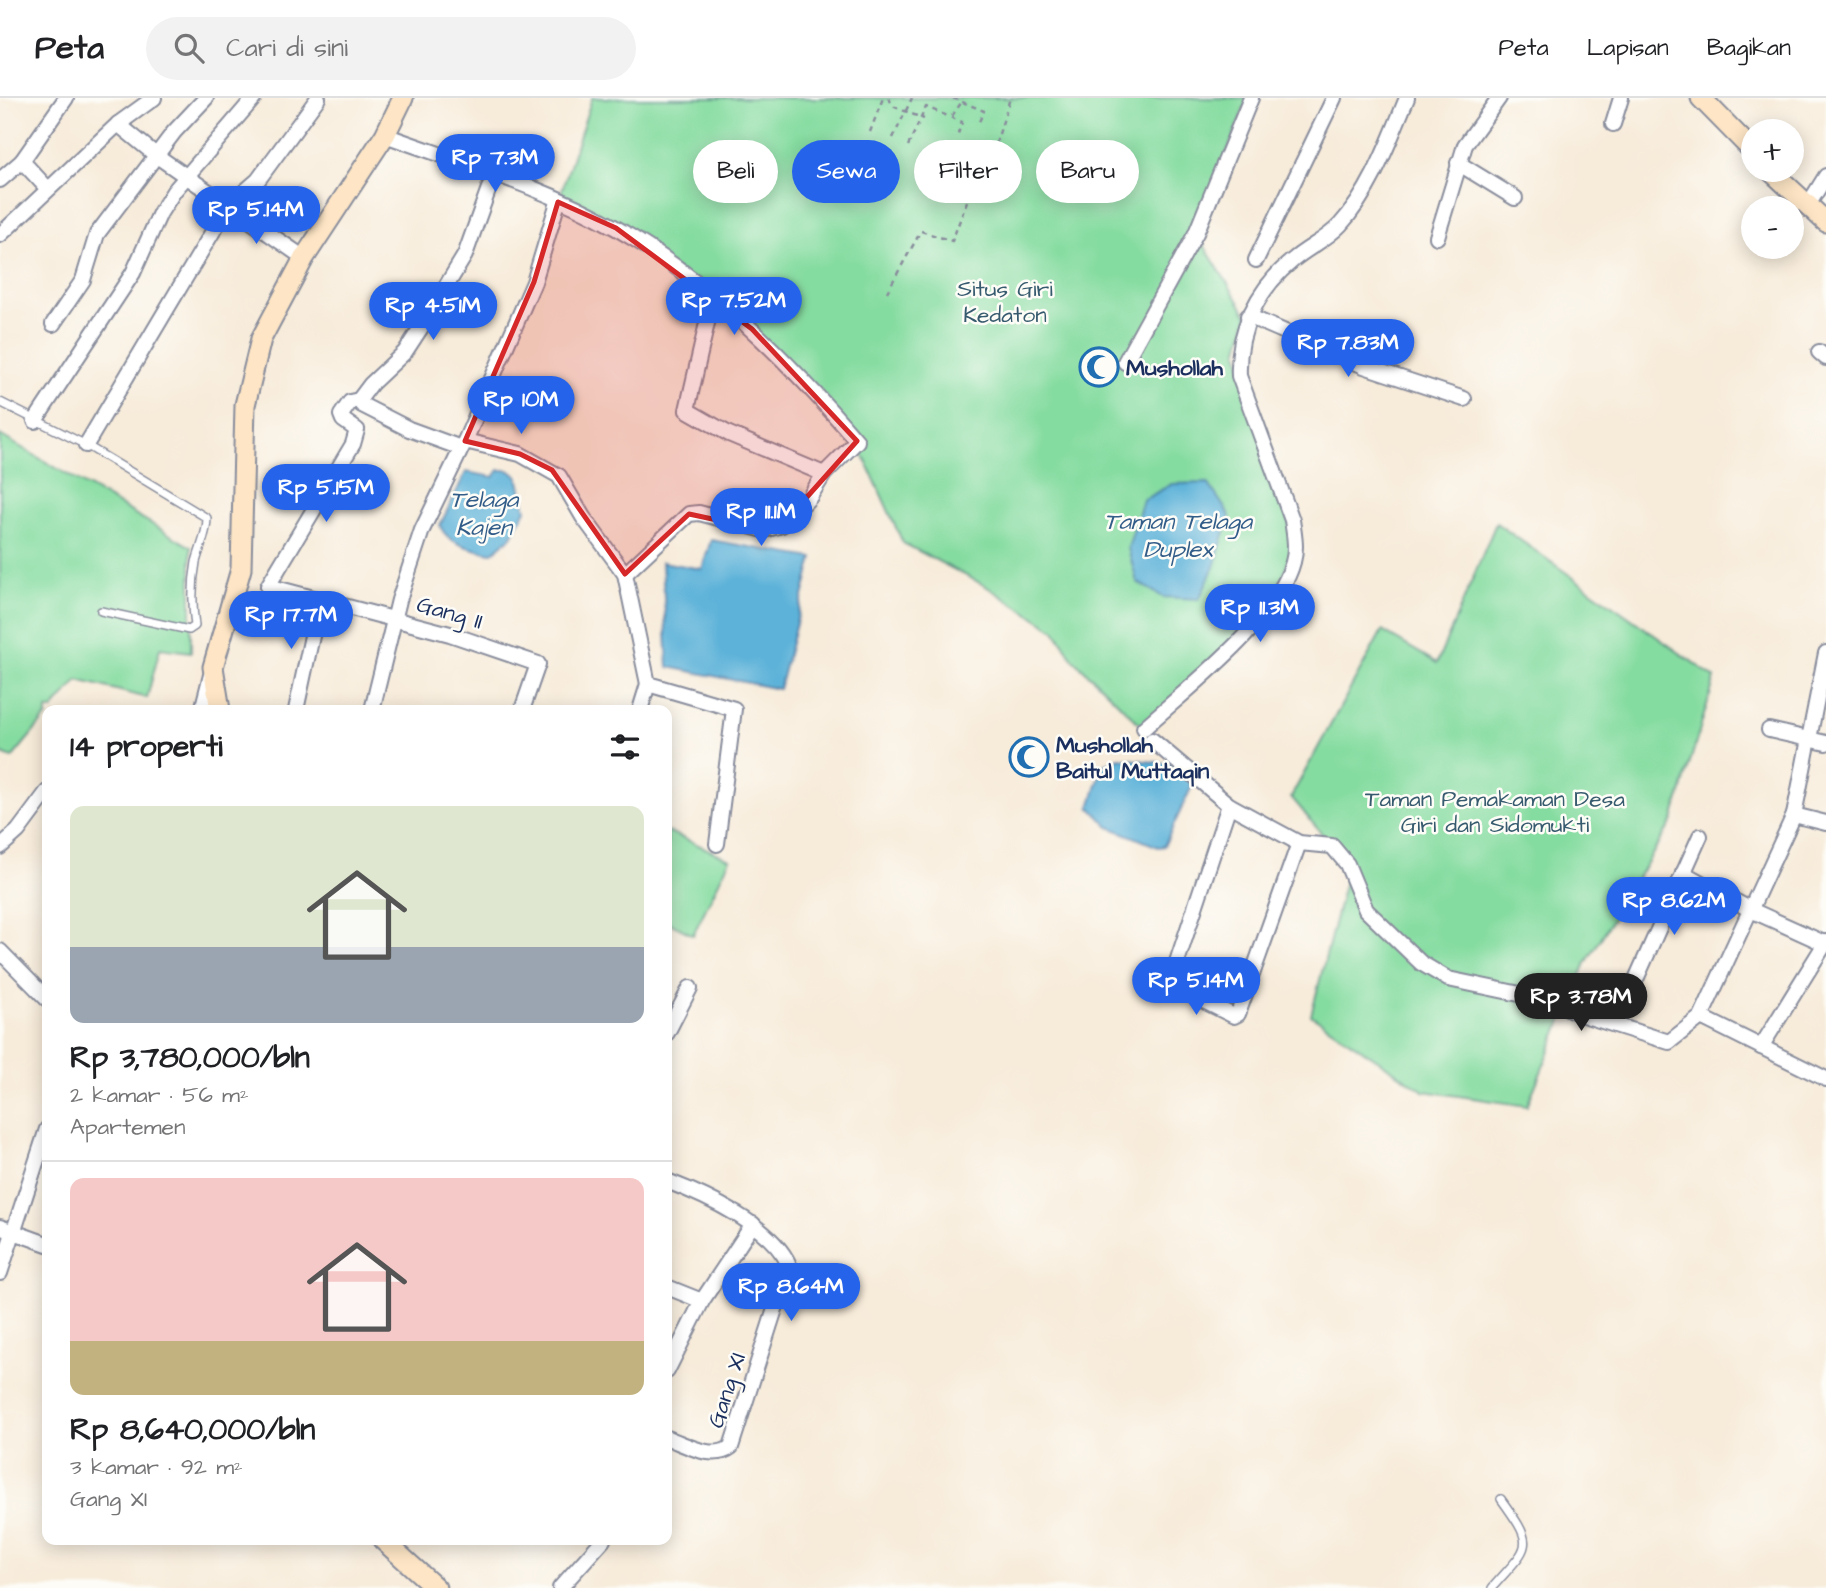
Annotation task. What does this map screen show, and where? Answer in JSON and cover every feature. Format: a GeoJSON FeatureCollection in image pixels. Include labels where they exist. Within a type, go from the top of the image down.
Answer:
{"type":"FeatureCollection","features":[{"type":"Feature","properties":{"kind":"main road"},"geometry":{"type":"LineString","coordinates":[[219,705],[213,667],[241,569],[245,405],[261,340],[304,258],[385,135],[403,98]]}},
{"type":"Feature","properties":{"kind":"main road"},"geometry":{"type":"LineString","coordinates":[[1710,101],[1741,137]]}},
{"type":"Feature","properties":{"kind":"main road"},"geometry":{"type":"LineString","coordinates":[[1783,182],[1826,222]]}},
{"type":"Feature","properties":{"kind":"main road"},"geometry":{"type":"LineString","coordinates":[[389,1545],[436,1588]]}},
{"type":"Feature","properties":{"kind":"street"},"geometry":{"type":"LineString","coordinates":[[0,180],[22,161],[66,98]]}},
{"type":"Feature","properties":{"kind":"street"},"geometry":{"type":"LineString","coordinates":[[0,235],[118,124],[154,98]]}},
{"type":"Feature","properties":{"kind":"street"},"geometry":{"type":"LineString","coordinates":[[53,324],[83,280],[97,234],[206,98]]}},
{"type":"Feature","properties":{"kind":"street"},"geometry":{"type":"LineString","coordinates":[[35,421],[133,273],[160,213],[254,98]]}},
{"type":"Feature","properties":{"kind":"street"},"geometry":{"type":"LineString","coordinates":[[86,445],[228,206],[258,180],[318,98]]}},
{"type":"Feature","properties":{"kind":"street"},"geometry":{"type":"LineString","coordinates":[[1125,362],[1196,233],[1251,98]]}},
{"type":"Feature","properties":{"kind":"street"},"geometry":{"type":"LineString","coordinates":[[1255,260],[1334,98]]}},
{"type":"Feature","properties":{"kind":"street"},"geometry":{"type":"LineString","coordinates":[[1407,98],[1362,194],[1339,226],[1292,261],[1268,285],[1248,316],[1238,351],[1239,376],[1292,520],[1293,562],[1280,594],[1253,626],[1148,734],[1229,805],[1289,834],[1299,843],[1332,846],[1347,864],[1366,910],[1388,934],[1448,979],[1552,1001],[1580,1014],[1669,1042],[1702,1017],[1794,815],[1826,653]]}},
{"type":"Feature","properties":{"kind":"street"},"geometry":{"type":"LineString","coordinates":[[1437,237],[1465,145],[1499,98]]}},
{"type":"Feature","properties":{"kind":"street"},"geometry":{"type":"LineString","coordinates":[[1613,124],[1621,98]]}},
{"type":"Feature","properties":{"kind":"street"},"geometry":{"type":"LineString","coordinates":[[118,124],[157,156],[304,258]]}},
{"type":"Feature","properties":{"kind":"street"},"geometry":{"type":"LineString","coordinates":[[385,135],[558,202],[616,228],[713,297],[752,329],[816,392],[857,441],[824,474],[809,498],[782,525],[764,530],[699,513],[689,514],[625,574]]}},
{"type":"Feature","properties":{"kind":"street"},"geometry":{"type":"LineString","coordinates":[[22,161],[47,188]]}},
{"type":"Feature","properties":{"kind":"street"},"geometry":{"type":"LineString","coordinates":[[1458,163],[1515,198]]}},
{"type":"Feature","properties":{"kind":"street"},"geometry":{"type":"LineString","coordinates":[[1808,205],[1826,176]]}},
{"type":"Feature","properties":{"kind":"street"},"geometry":{"type":"LineString","coordinates":[[489,188],[465,255],[422,326],[405,352],[371,384],[359,400],[384,418],[463,445],[520,454],[552,470],[625,574],[648,684],[642,705]]}},
{"type":"Feature","properties":{"kind":"street"},"geometry":{"type":"LineString","coordinates":[[373,705],[394,620],[422,530],[463,445],[534,282],[558,202]]}},
{"type":"Feature","properties":{"kind":"street"},"geometry":{"type":"LineString","coordinates":[[713,297],[687,410],[729,434],[824,474]]}},
{"type":"Feature","properties":{"kind":"street"},"geometry":{"type":"LineString","coordinates":[[1248,316],[1364,366],[1464,399]]}},
{"type":"Feature","properties":{"kind":"street","name":"Gang II"},"geometry":{"type":"LineString","coordinates":[[359,400],[350,402],[341,415],[343,420],[357,430],[353,444],[268,586],[450,634],[538,664],[524,705]]}},
{"type":"Feature","properties":{"kind":"street"},"geometry":{"type":"LineString","coordinates":[[297,705],[320,599]]}},
{"type":"Feature","properties":{"kind":"street"},"geometry":{"type":"LineString","coordinates":[[203,705],[213,667]]}},
{"type":"Feature","properties":{"kind":"street"},"geometry":{"type":"LineString","coordinates":[[648,684],[734,709],[717,844]]}},
{"type":"Feature","properties":{"kind":"street"},"geometry":{"type":"LineString","coordinates":[[1769,730],[1826,743]]}},
{"type":"Feature","properties":{"kind":"street"},"geometry":{"type":"LineString","coordinates":[[0,848],[18,831],[42,799]]}},
{"type":"Feature","properties":{"kind":"street"},"geometry":{"type":"LineString","coordinates":[[1229,805],[1171,980],[1172,986],[1234,1016],[1238,1014],[1299,843]]}},
{"type":"Feature","properties":{"kind":"street"},"geometry":{"type":"LineString","coordinates":[[1794,815],[1826,823]]}},
{"type":"Feature","properties":{"kind":"street"},"geometry":{"type":"LineString","coordinates":[[1616,1024],[1700,836]]}},
{"type":"Feature","properties":{"kind":"street"},"geometry":{"type":"LineString","coordinates":[[1683,873],[1751,909],[1826,943],[1761,1047]]}},
{"type":"Feature","properties":{"kind":"street"},"geometry":{"type":"LineString","coordinates":[[0,951],[42,994]]}},
{"type":"Feature","properties":{"kind":"street"},"geometry":{"type":"LineString","coordinates":[[672,1023],[690,988]]}},
{"type":"Feature","properties":{"kind":"street"},"geometry":{"type":"LineString","coordinates":[[1702,1017],[1826,1079]]}},
{"type":"Feature","properties":{"kind":"street"},"geometry":{"type":"LineString","coordinates":[[0,1273],[6,1230],[42,1141]]}},
{"type":"Feature","properties":{"kind":"street","name":"Gang XI"},"geometry":{"type":"LineString","coordinates":[[672,1183],[754,1224],[784,1253],[789,1265],[731,1447],[723,1454],[713,1453],[672,1440]]}},
{"type":"Feature","properties":{"kind":"street"},"geometry":{"type":"LineString","coordinates":[[672,1361],[702,1301],[754,1224]]}},
{"type":"Feature","properties":{"kind":"street"},"geometry":{"type":"LineString","coordinates":[[6,1230],[42,1242]]}},
{"type":"Feature","properties":{"kind":"street"},"geometry":{"type":"LineString","coordinates":[[672,1289],[702,1301]]}},
{"type":"Feature","properties":{"kind":"street"},"geometry":{"type":"LineString","coordinates":[[560,1588],[599,1545]]}},
{"type":"Feature","properties":{"kind":"lane"},"geometry":{"type":"LineString","coordinates":[[0,402],[86,445],[207,518],[207,532],[196,564],[192,605],[195,626],[189,630],[102,611]]}},
{"type":"Feature","properties":{"kind":"lane"},"geometry":{"type":"LineString","coordinates":[[1492,1588],[1524,1550],[1525,1532],[1501,1499]]}},
{"type":"Feature","properties":{"kind":"path"},"geometry":{"type":"LineString","coordinates":[[870,132],[886,98],[895,107],[923,118]]}},
{"type":"Feature","properties":{"kind":"path"},"geometry":{"type":"LineString","coordinates":[[893,138],[912,98]]}},
{"type":"Feature","properties":{"kind":"path"},"geometry":{"type":"LineString","coordinates":[[953,98],[970,106]]}},
{"type":"Feature","properties":{"kind":"path"},"geometry":{"type":"LineString","coordinates":[[970,106],[972,98]]}},
{"type":"Feature","properties":{"kind":"path"},"geometry":{"type":"LineString","coordinates":[[887,292],[921,231],[952,241],[972,188],[991,160],[1010,98]]}},
{"type":"Feature","properties":{"kind":"path"},"geometry":{"type":"LineString","coordinates":[[951,118],[959,102],[984,111],[978,124]]}},
{"type":"Feature","properties":{"kind":"path"},"geometry":{"type":"LineString","coordinates":[[908,146],[926,107],[962,122],[957,137]]}},
{"type":"Feature","properties":{"kind":"highlighted area"},"geometry":{"type":"Polygon","coordinates":[[[558,202],[616,228],[752,329],[857,441],[782,525],[764,530],[689,514],[625,574],[552,470],[520,454],[465,441],[534,282],[558,202]]]}},
{"type":"Feature","properties":{"kind":"green space","name":"Situs Giri Kedaton"},"geometry":{"type":"Polygon","coordinates":[[[592,98],[1248,98],[1196,233],[1248,316],[1238,352],[1295,542],[1273,602],[1144,728],[1073,659],[1055,630],[984,585],[903,543],[857,441],[752,329],[676,269],[558,202],[592,98]]]}},
{"type":"Feature","properties":{"kind":"green space"},"geometry":{"type":"Polygon","coordinates":[[[0,435],[191,547],[191,652],[160,648],[147,698],[78,680],[56,705],[42,705],[42,722],[12,758],[0,753],[0,435]]]}},
{"type":"Feature","properties":{"kind":"green space","name":"Taman Pemakaman Desa Giri dan Sidomukti"},"geometry":{"type":"Polygon","coordinates":[[[1496,523],[1715,678],[1673,820],[1586,963],[1527,1106],[1424,1091],[1311,1015],[1347,864],[1291,797],[1382,631],[1437,663],[1496,523]]]}},
{"type":"Feature","properties":{"kind":"green space"},"geometry":{"type":"Polygon","coordinates":[[[672,833],[730,859],[693,935],[672,924],[672,833]]]}},
{"type":"Feature","properties":{"kind":"water","name":"Telaga Kajen"},"geometry":{"type":"Polygon","coordinates":[[[499,470],[508,470],[518,476],[526,510],[511,537],[492,553],[470,548],[448,537],[440,525],[466,472],[494,477],[499,470]]]}},
{"type":"Feature","properties":{"kind":"water","name":"Taman Telaga Duplex"},"geometry":{"type":"Polygon","coordinates":[[[1208,483],[1230,516],[1214,567],[1199,599],[1163,597],[1137,582],[1128,548],[1143,500],[1172,484],[1208,483]]]}},
{"type":"Feature","properties":{"kind":"water"},"geometry":{"type":"Polygon","coordinates":[[[711,540],[813,558],[779,689],[668,667],[662,562],[702,569],[711,540]]]}},
{"type":"Feature","properties":{"kind":"water"},"geometry":{"type":"Polygon","coordinates":[[[1119,758],[1171,764],[1190,780],[1191,788],[1164,846],[1158,847],[1109,827],[1090,807],[1103,766],[1119,758]]]}},
{"type":"Feature","properties":{"kind":"place","name":"Mushollah"},"geometry":{"type":"Point","coordinates":[1099,367]}},
{"type":"Feature","properties":{"kind":"place","name":"Mushollah Baitul Muttaqin"},"geometry":{"type":"Point","coordinates":[1029,757]}}]}
